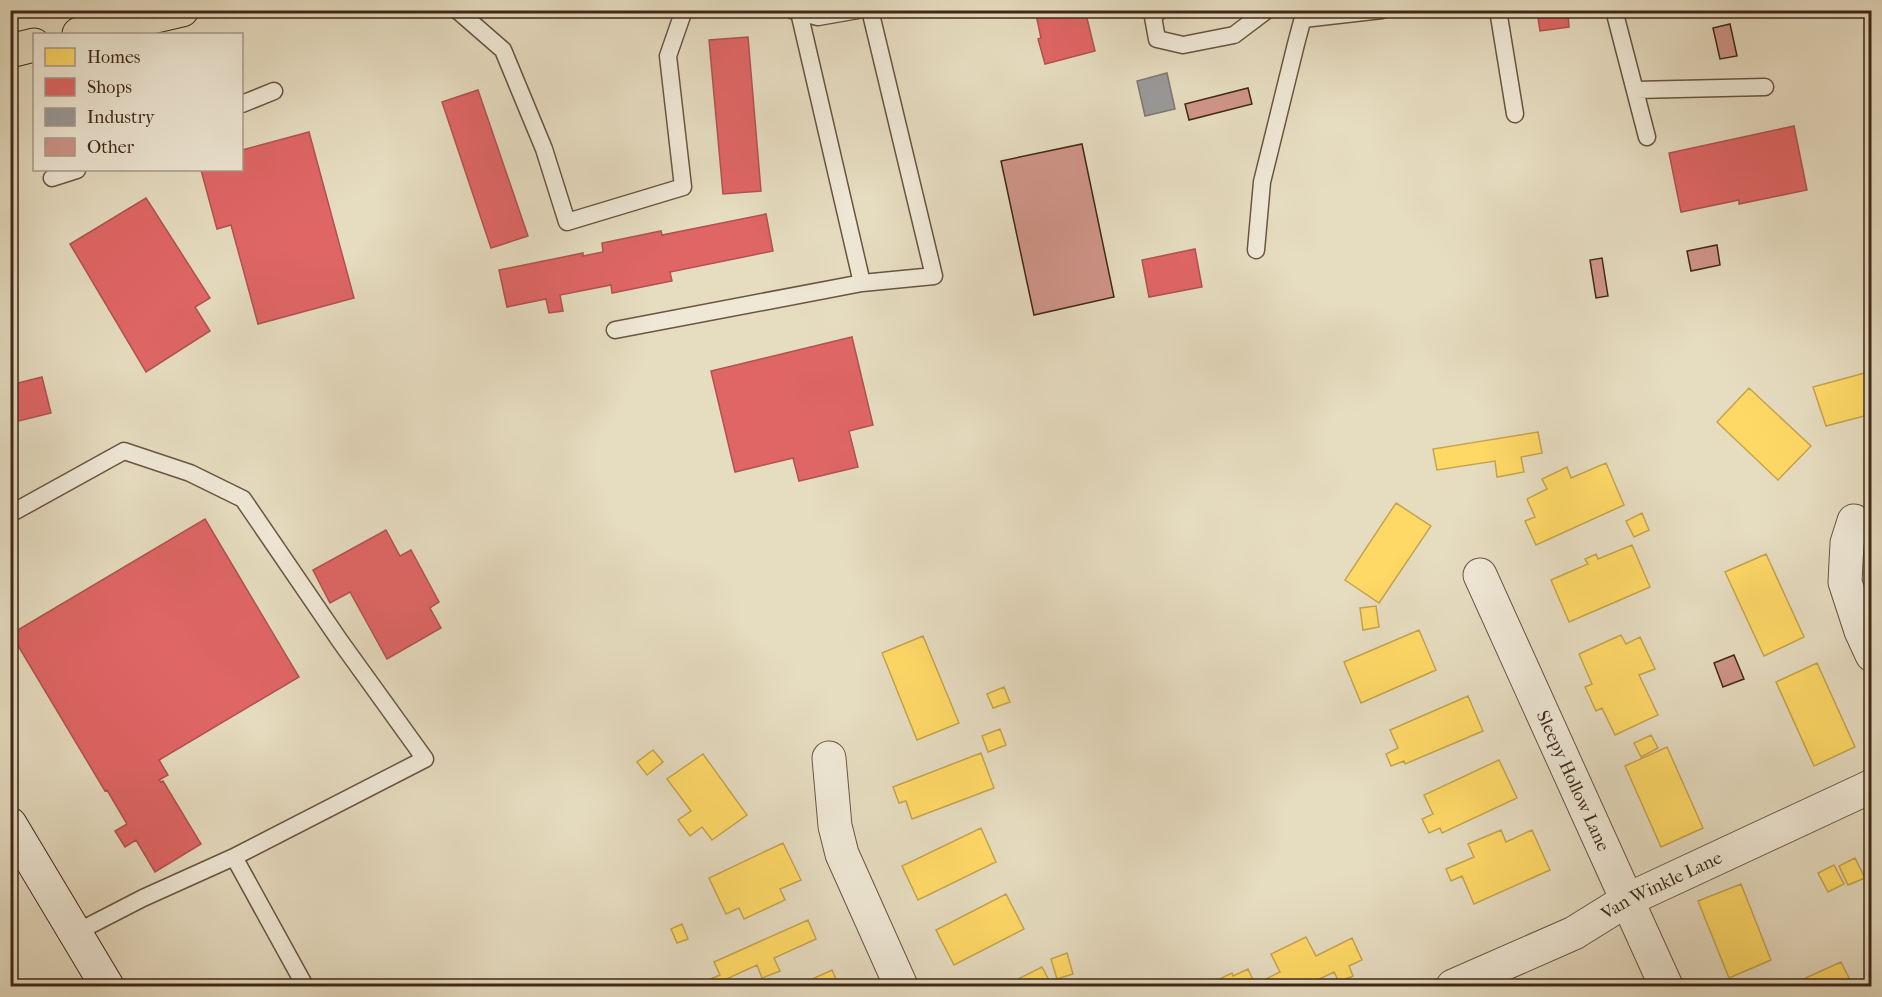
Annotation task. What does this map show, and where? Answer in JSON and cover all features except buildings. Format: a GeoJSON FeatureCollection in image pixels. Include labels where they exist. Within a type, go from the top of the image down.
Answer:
{"type":"FeatureCollection","features":[{"type":"Feature","properties":{"kind":"highway"},"geometry":{"type":"LineString","coordinates":[[93,33],[182,10]]}},
{"type":"Feature","properties":{"kind":"highway"},"geometry":{"type":"LineString","coordinates":[[10,51],[33,45]]}},
{"type":"Feature","properties":{"kind":"street"},"geometry":{"type":"LineString","coordinates":[[1854,521],[1847,543],[1845,582],[1861,631],[1872,655]]}},
{"type":"Feature","properties":{"kind":"street","name":"Sleepy Hollow Lane"},"geometry":{"type":"LineString","coordinates":[[1480,576],[1666,987]]}},
{"type":"Feature","properties":{"kind":"street"},"geometry":{"type":"LineString","coordinates":[[829,758],[835,826],[842,854],[901,987]]}},
{"type":"Feature","properties":{"kind":"street","name":"Van Winkle Lane"},"geometry":{"type":"LineString","coordinates":[[1453,987],[1574,933],[1627,900],[1872,786]]}},
{"type":"Feature","properties":{"kind":"street"},"geometry":{"type":"LineString","coordinates":[[10,824],[107,987]]}},
{"type":"Feature","properties":{"kind":"lane"},"geometry":{"type":"LineString","coordinates":[[457,10],[502,50],[544,149],[567,222],[683,187],[668,56],[684,10]]}},
{"type":"Feature","properties":{"kind":"lane"},"geometry":{"type":"LineString","coordinates":[[858,10],[818,17],[795,11],[862,283]]}},
{"type":"Feature","properties":{"kind":"lane"},"geometry":{"type":"LineString","coordinates":[[615,330],[862,283],[934,276],[870,10]]}},
{"type":"Feature","properties":{"kind":"lane"},"geometry":{"type":"LineString","coordinates":[[1160,10],[1153,17],[1157,39],[1183,45],[1234,35],[1267,10]]}},
{"type":"Feature","properties":{"kind":"lane"},"geometry":{"type":"LineString","coordinates":[[1256,250],[1262,182],[1304,15],[1382,10]]}},
{"type":"Feature","properties":{"kind":"lane"},"geometry":{"type":"LineString","coordinates":[[1498,10],[1515,114]]}},
{"type":"Feature","properties":{"kind":"lane"},"geometry":{"type":"LineString","coordinates":[[1614,10],[1647,137]]}},
{"type":"Feature","properties":{"kind":"lane"},"geometry":{"type":"LineString","coordinates":[[1635,90],[1765,87]]}},
{"type":"Feature","properties":{"kind":"lane"},"geometry":{"type":"LineString","coordinates":[[243,104],[274,91]]}},
{"type":"Feature","properties":{"kind":"lane"},"geometry":{"type":"LineString","coordinates":[[52,178],[74,171]]}},
{"type":"Feature","properties":{"kind":"lane"},"geometry":{"type":"LineString","coordinates":[[10,514],[124,451],[190,473],[243,499],[340,641],[425,759],[234,857],[143,898],[75,933]]}},
{"type":"Feature","properties":{"kind":"lane"},"geometry":{"type":"LineString","coordinates":[[234,857],[305,987]]}}]}
